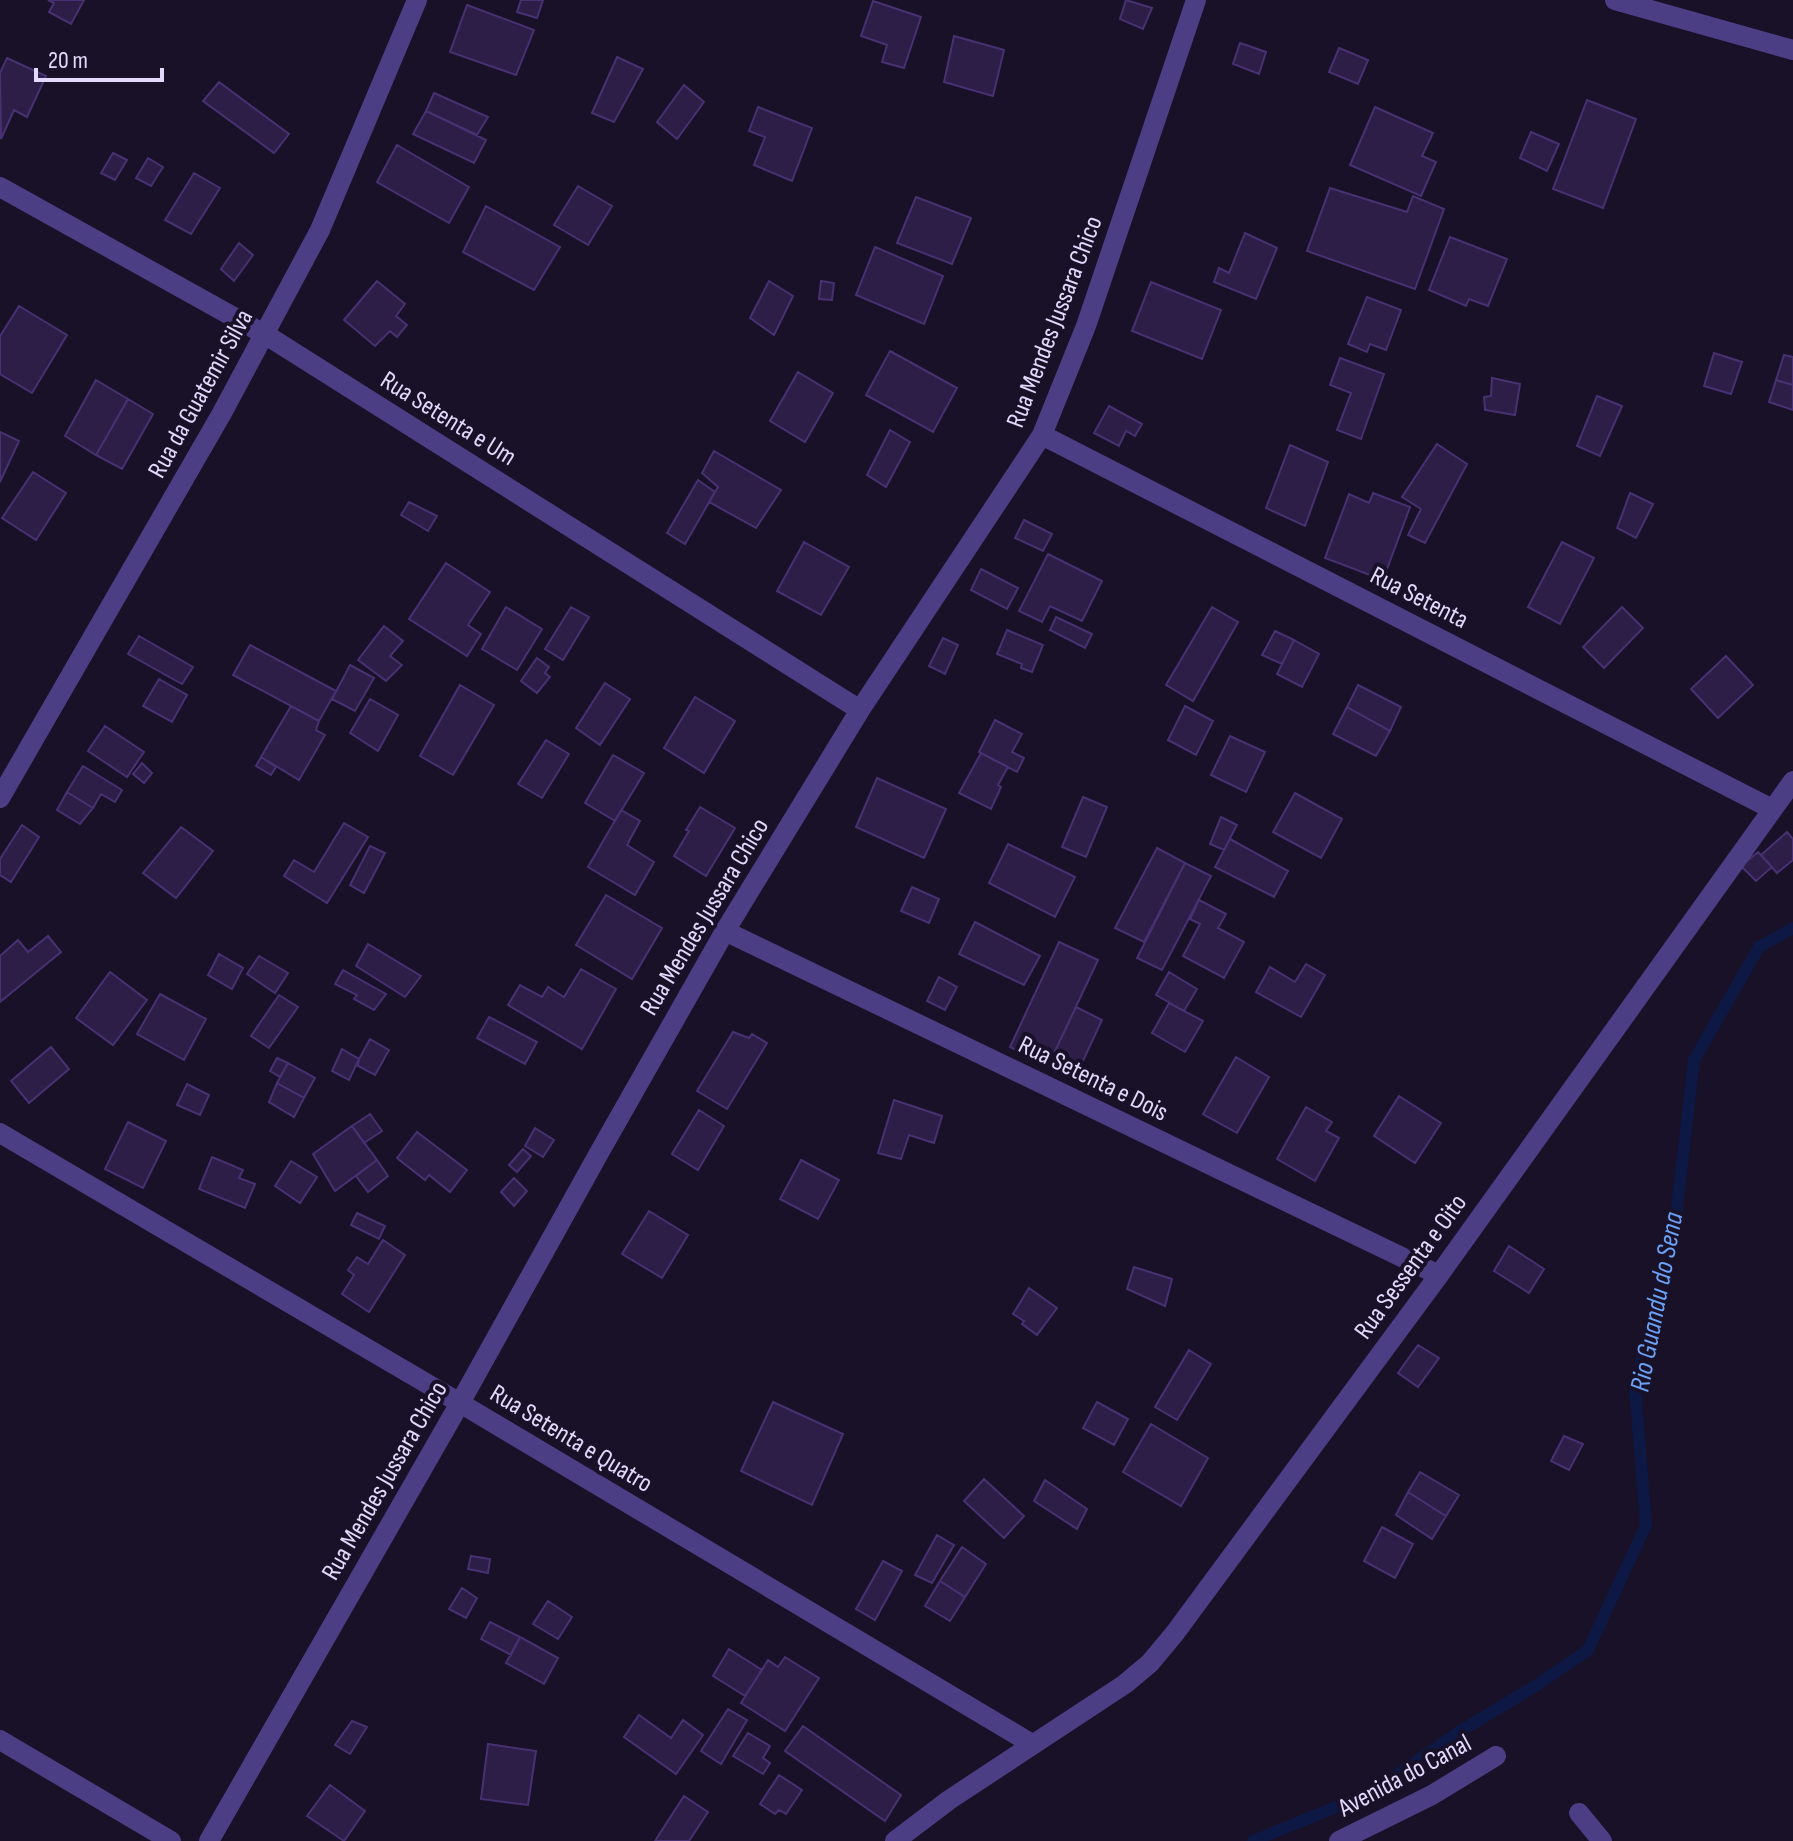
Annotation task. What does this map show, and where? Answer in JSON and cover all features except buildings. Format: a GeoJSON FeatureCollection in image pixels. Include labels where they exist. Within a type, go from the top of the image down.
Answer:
{"type":"FeatureCollection","features":[{"type":"Feature","properties":{"kind":"street","name":"Rua da Guatemir Silva"},"geometry":{"type":"LineString","coordinates":[[0,798],[266,335],[320,230],[417,0]]}},
{"type":"Feature","properties":{"kind":"street","name":"Rua Mendes Jussara Chico"},"geometry":{"type":"LineString","coordinates":[[209,1841],[725,931],[860,710],[1042,435],[1086,326],[1196,0]]}},
{"type":"Feature","properties":{"kind":"street"},"geometry":{"type":"LineString","coordinates":[[1615,0],[1793,50]]}},
{"type":"Feature","properties":{"kind":"street","name":"Rua Setenta e Um"},"geometry":{"type":"LineString","coordinates":[[0,187],[266,335],[860,710]]}},
{"type":"Feature","properties":{"kind":"street","name":"Rua Setenta"},"geometry":{"type":"LineString","coordinates":[[1042,435],[1772,809]]}},
{"type":"Feature","properties":{"kind":"street","name":"Rua Sessenta e Oito"},"geometry":{"type":"LineString","coordinates":[[895,1841],[949,1800],[1125,1684],[1150,1663],[1439,1275],[1793,781]]}},
{"type":"Feature","properties":{"kind":"street","name":"Rua Setenta e Dois"},"geometry":{"type":"LineString","coordinates":[[725,931],[1439,1275]]}},
{"type":"Feature","properties":{"kind":"street","name":"Rua Setenta e Quatro"},"geometry":{"type":"LineString","coordinates":[[0,1133],[1032,1744]]}},
{"type":"Feature","properties":{"kind":"street"},"geometry":{"type":"LineString","coordinates":[[0,1740],[171,1841]]}},
{"type":"Feature","properties":{"kind":"street","name":"Avenida do Canal"},"geometry":{"type":"LineString","coordinates":[[1339,1841],[1432,1795],[1496,1756]]}},
{"type":"Feature","properties":{"kind":"street"},"geometry":{"type":"LineString","coordinates":[[1579,1813],[1602,1841]]}},
{"type":"Feature","properties":{"kind":"waterway","name":"Rio Guandu do Sena"},"geometry":{"type":"LineString","coordinates":[[1253,1841],[1373,1792],[1459,1732],[1588,1650],[1646,1525],[1635,1388],[1676,1216],[1694,1060],[1759,947],[1793,928]]}}]}
